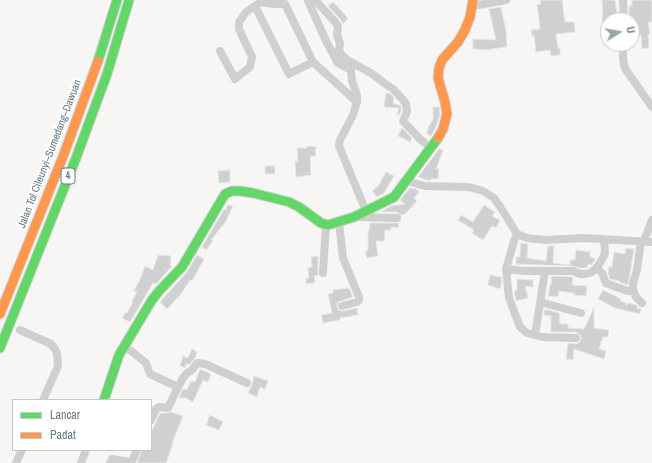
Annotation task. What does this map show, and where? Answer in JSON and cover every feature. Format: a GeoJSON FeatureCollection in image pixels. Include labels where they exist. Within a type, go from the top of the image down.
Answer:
{"type":"FeatureCollection","features":[{"type":"Feature","properties":{"kind":"main road","name":"Jalan Tol Cileunyi–Sumedang–Dawuan"},"geometry":{"type":"LineString","coordinates":[[0,314],[64,154],[94,72],[117,0]]}},
{"type":"Feature","properties":{"kind":"main road","name":"4"},"geometry":{"type":"LineString","coordinates":[[0,348],[76,158],[107,74],[129,0]]}},
{"type":"Feature","properties":{"kind":"main road"},"geometry":{"type":"LineString","coordinates":[[104,399],[119,355],[124,346],[156,296],[182,267],[225,194],[232,191],[245,192],[277,198],[299,207],[321,223],[326,224],[339,222],[354,217],[394,197],[438,139],[443,129],[446,114],[445,102],[438,78],[439,68],[442,60],[458,42],[465,30],[473,3]]}},
{"type":"Feature","properties":{"kind":"street"},"geometry":{"type":"LineString","coordinates":[[311,0],[327,43],[338,63],[351,70],[352,81],[357,95],[357,102],[353,115],[340,140],[339,146],[366,211]]}},
{"type":"Feature","properties":{"kind":"street"},"geometry":{"type":"LineString","coordinates":[[311,0],[337,24],[337,34],[340,44],[339,50],[341,54],[349,61],[393,89],[406,104],[407,112],[403,121],[431,148]]}},
{"type":"Feature","properties":{"kind":"street"},"geometry":{"type":"LineString","coordinates":[[473,3],[506,0]]}},
{"type":"Feature","properties":{"kind":"street"},"geometry":{"type":"LineString","coordinates":[[623,0],[624,12]]}},
{"type":"Feature","properties":{"kind":"street"},"geometry":{"type":"LineString","coordinates":[[220,51],[235,79],[250,67],[252,57],[238,29],[239,22],[246,12],[261,2],[285,4],[313,62],[357,102]]}},
{"type":"Feature","properties":{"kind":"street"},"geometry":{"type":"LineString","coordinates":[[255,6],[289,74],[313,62]]}},
{"type":"Feature","properties":{"kind":"street"},"geometry":{"type":"LineString","coordinates":[[623,52],[624,65],[626,70],[652,107]]}},
{"type":"Feature","properties":{"kind":"street"},"geometry":{"type":"LineString","coordinates":[[407,181],[425,186],[469,187],[483,191],[494,198],[517,234],[528,238],[545,240],[583,238],[646,242]]}},
{"type":"Feature","properties":{"kind":"street"},"geometry":{"type":"LineString","coordinates":[[354,217],[397,218]]}},
{"type":"Feature","properties":{"kind":"street"},"geometry":{"type":"LineString","coordinates":[[642,303],[636,297],[633,290],[633,283],[652,220]]}},
{"type":"Feature","properties":{"kind":"street"},"geometry":{"type":"LineString","coordinates":[[339,222],[343,258],[359,297],[357,302],[342,306]]}},
{"type":"Feature","properties":{"kind":"street"},"geometry":{"type":"LineString","coordinates":[[323,273],[326,224]]}},
{"type":"Feature","properties":{"kind":"street"},"geometry":{"type":"LineString","coordinates":[[517,234],[506,269],[509,298],[520,327],[527,333],[542,337],[576,338]]}},
{"type":"Feature","properties":{"kind":"street"},"geometry":{"type":"LineString","coordinates":[[506,269],[524,271],[572,271],[580,274],[586,274],[592,272],[596,268],[605,253],[604,239]]}},
{"type":"Feature","properties":{"kind":"street"},"geometry":{"type":"LineString","coordinates":[[596,268],[602,273],[606,282],[627,291],[633,290]]}},
{"type":"Feature","properties":{"kind":"street"},"geometry":{"type":"LineString","coordinates":[[535,335],[545,271]]}},
{"type":"Feature","properties":{"kind":"street"},"geometry":{"type":"LineString","coordinates":[[540,302],[581,313]]}},
{"type":"Feature","properties":{"kind":"street"},"geometry":{"type":"LineString","coordinates":[[20,330],[51,344],[57,354],[58,366],[43,399]]}},
{"type":"Feature","properties":{"kind":"street"},"geometry":{"type":"LineString","coordinates":[[124,346],[146,363],[150,374],[178,387]]}},
{"type":"Feature","properties":{"kind":"street"},"geometry":{"type":"LineString","coordinates":[[152,418],[156,409],[162,407],[168,408],[182,378],[192,370],[197,363],[205,364],[247,384]]}},
{"type":"Feature","properties":{"kind":"street"},"geometry":{"type":"LineString","coordinates":[[16,463],[22,451]]}},
{"type":"Feature","properties":{"kind":"street"},"geometry":{"type":"LineString","coordinates":[[81,463],[86,451]]}},
{"type":"Feature","properties":{"kind":"street"},"geometry":{"type":"LineString","coordinates":[[110,463],[112,459],[129,462],[132,461],[137,451]]}},
{"type":"Feature","properties":{"kind":"building"},"geometry":{"type":"Polygon","coordinates":[[[540,0],[562,0],[565,22],[574,22],[575,32],[556,34],[558,49],[560,48],[560,55],[551,56],[550,50],[536,52],[534,36],[532,36],[531,30],[540,29],[537,5],[541,4],[540,0]]]}},
{"type":"Feature","properties":{"kind":"building"},"geometry":{"type":"Polygon","coordinates":[[[602,0],[615,0],[617,12],[603,12],[602,0]]]}},
{"type":"Feature","properties":{"kind":"building"},"geometry":{"type":"Polygon","coordinates":[[[632,0],[652,0],[652,22],[648,22],[650,34],[648,35],[649,48],[642,49],[640,35],[640,12],[629,12],[629,6],[632,6],[632,0]]]}},
{"type":"Feature","properties":{"kind":"building"},"geometry":{"type":"Polygon","coordinates":[[[333,2],[348,18],[343,24],[328,6],[333,2]]]}},
{"type":"Feature","properties":{"kind":"building"},"geometry":{"type":"Polygon","coordinates":[[[501,7],[507,35],[507,47],[491,50],[473,49],[473,39],[496,40],[489,9],[501,7]]]}},
{"type":"Feature","properties":{"kind":"building"},"geometry":{"type":"Polygon","coordinates":[[[386,93],[390,94],[394,98],[393,103],[401,106],[399,115],[397,114],[399,108],[384,107],[386,93]]]}},
{"type":"Feature","properties":{"kind":"building"},"geometry":{"type":"Polygon","coordinates":[[[433,107],[439,107],[440,115],[431,136],[426,133],[433,120],[433,107]]]}},
{"type":"Feature","properties":{"kind":"building"},"geometry":{"type":"Polygon","coordinates":[[[402,128],[412,138],[410,142],[398,136],[402,128]]]}},
{"type":"Feature","properties":{"kind":"building"},"geometry":{"type":"Polygon","coordinates":[[[307,146],[316,147],[315,156],[310,156],[311,175],[296,177],[295,162],[298,161],[297,148],[307,148],[307,146]]]}},
{"type":"Feature","properties":{"kind":"building"},"geometry":{"type":"Polygon","coordinates":[[[439,149],[443,150],[436,169],[439,169],[438,179],[430,179],[430,181],[418,177],[439,149]]]}},
{"type":"Feature","properties":{"kind":"building"},"geometry":{"type":"Polygon","coordinates":[[[265,166],[275,166],[275,174],[265,174],[265,166]]]}},
{"type":"Feature","properties":{"kind":"building"},"geometry":{"type":"Polygon","coordinates":[[[230,170],[230,182],[219,183],[218,171],[230,170]]]}},
{"type":"Feature","properties":{"kind":"building"},"geometry":{"type":"Polygon","coordinates":[[[386,172],[394,176],[384,193],[377,197],[372,191],[379,185],[386,172]]]}},
{"type":"Feature","properties":{"kind":"building"},"geometry":{"type":"Polygon","coordinates":[[[410,188],[416,189],[419,192],[414,198],[417,201],[405,214],[401,215],[397,212],[381,212],[391,206],[405,204],[400,200],[410,188]]]}},
{"type":"Feature","properties":{"kind":"building"},"geometry":{"type":"Polygon","coordinates":[[[227,205],[233,206],[226,221],[211,240],[213,241],[206,250],[202,247],[224,209],[226,210],[227,205]]]}},
{"type":"Feature","properties":{"kind":"building"},"geometry":{"type":"Polygon","coordinates":[[[484,205],[495,212],[492,216],[500,220],[496,228],[492,226],[483,240],[472,233],[474,230],[458,220],[461,215],[473,222],[484,205]]]}},
{"type":"Feature","properties":{"kind":"building"},"geometry":{"type":"Polygon","coordinates":[[[370,223],[399,223],[398,228],[391,227],[391,230],[385,230],[384,241],[376,241],[378,256],[367,258],[365,251],[368,251],[368,231],[370,223]]]}},
{"type":"Feature","properties":{"kind":"building"},"geometry":{"type":"Polygon","coordinates":[[[521,243],[528,244],[527,258],[546,261],[548,246],[554,246],[553,263],[570,265],[570,260],[575,260],[576,250],[590,252],[590,257],[596,259],[591,265],[588,264],[587,268],[573,266],[516,264],[516,257],[520,257],[521,243]]]}},
{"type":"Feature","properties":{"kind":"building"},"geometry":{"type":"Polygon","coordinates":[[[626,248],[634,249],[628,285],[619,282],[620,281],[610,279],[608,273],[609,267],[612,267],[614,252],[625,254],[626,248]]]}},
{"type":"Feature","properties":{"kind":"building"},"geometry":{"type":"Polygon","coordinates":[[[158,255],[171,256],[170,265],[172,266],[156,284],[153,283],[130,322],[122,318],[126,312],[127,313],[133,302],[132,301],[137,292],[134,291],[145,266],[153,270],[158,255]]]}},
{"type":"Feature","properties":{"kind":"building"},"geometry":{"type":"Polygon","coordinates":[[[197,255],[204,259],[192,281],[190,280],[181,294],[167,309],[160,302],[187,272],[197,255]]]}},
{"type":"Feature","properties":{"kind":"building"},"geometry":{"type":"Polygon","coordinates":[[[318,256],[318,275],[314,276],[315,283],[306,284],[306,278],[309,278],[308,268],[312,267],[311,257],[318,256]]]}},
{"type":"Feature","properties":{"kind":"building"},"geometry":{"type":"Polygon","coordinates":[[[490,275],[501,277],[502,282],[500,289],[488,285],[490,275]]]}},
{"type":"Feature","properties":{"kind":"building"},"geometry":{"type":"Polygon","coordinates":[[[552,276],[573,277],[572,285],[587,286],[586,296],[574,295],[574,293],[559,291],[558,297],[548,296],[552,276]]]}},
{"type":"Feature","properties":{"kind":"building"},"geometry":{"type":"Polygon","coordinates":[[[517,279],[533,280],[533,287],[525,286],[528,298],[516,301],[514,291],[517,290],[517,279]]]}},
{"type":"Feature","properties":{"kind":"building"},"geometry":{"type":"Polygon","coordinates":[[[349,288],[353,297],[338,302],[337,308],[340,311],[343,311],[357,308],[358,315],[323,323],[321,315],[332,313],[328,294],[333,293],[333,290],[349,288]]]}},
{"type":"Feature","properties":{"kind":"building"},"geometry":{"type":"Polygon","coordinates":[[[603,290],[621,299],[620,301],[626,303],[626,305],[628,303],[637,305],[637,308],[641,309],[640,314],[615,308],[598,299],[603,290]]]}},
{"type":"Feature","properties":{"kind":"building"},"geometry":{"type":"Polygon","coordinates":[[[594,308],[594,328],[609,330],[608,337],[603,337],[599,349],[606,351],[604,359],[574,349],[573,360],[566,359],[568,343],[579,343],[581,336],[576,332],[551,332],[551,316],[544,315],[544,310],[559,313],[560,324],[568,324],[568,328],[584,329],[594,308]]]}},
{"type":"Feature","properties":{"kind":"building"},"geometry":{"type":"Polygon","coordinates":[[[192,349],[197,352],[195,358],[189,365],[186,364],[185,368],[180,366],[183,356],[188,358],[192,349]]]}},
{"type":"Feature","properties":{"kind":"building"},"geometry":{"type":"Polygon","coordinates":[[[200,369],[211,374],[208,382],[203,380],[193,402],[184,397],[183,399],[179,397],[183,389],[187,390],[191,381],[195,382],[200,369]]]}},
{"type":"Feature","properties":{"kind":"building"},"geometry":{"type":"Polygon","coordinates":[[[254,376],[268,381],[265,389],[260,387],[257,397],[248,393],[254,376]]]}},
{"type":"Feature","properties":{"kind":"building"},"geometry":{"type":"Polygon","coordinates":[[[171,412],[183,416],[166,463],[137,463],[142,451],[152,451],[152,428],[160,413],[171,412]]]}},
{"type":"Feature","properties":{"kind":"building"},"geometry":{"type":"Polygon","coordinates":[[[210,415],[223,422],[219,430],[206,425],[210,415]]]}},
{"type":"Feature","properties":{"kind":"traffic: fast"},"geometry":{"type":"LineString","coordinates":[[98,61],[117,0]]}},
{"type":"Feature","properties":{"kind":"traffic: fast"},"geometry":{"type":"LineString","coordinates":[[0,348],[76,158],[107,74],[129,0]]}},
{"type":"Feature","properties":{"kind":"traffic: fast"},"geometry":{"type":"LineString","coordinates":[[104,399],[119,355],[152,300],[182,267],[225,194],[232,191],[240,191],[289,202],[299,207],[321,223],[328,225],[354,217],[394,197],[438,138]]}},
{"type":"Feature","properties":{"kind":"traffic: slow"},"geometry":{"type":"LineString","coordinates":[[438,138],[443,129],[447,114],[438,78],[439,68],[442,60],[458,42],[465,30],[470,17],[473,0]]}},
{"type":"Feature","properties":{"kind":"traffic: slow"},"geometry":{"type":"LineString","coordinates":[[0,314],[64,154],[98,61]]}}]}
